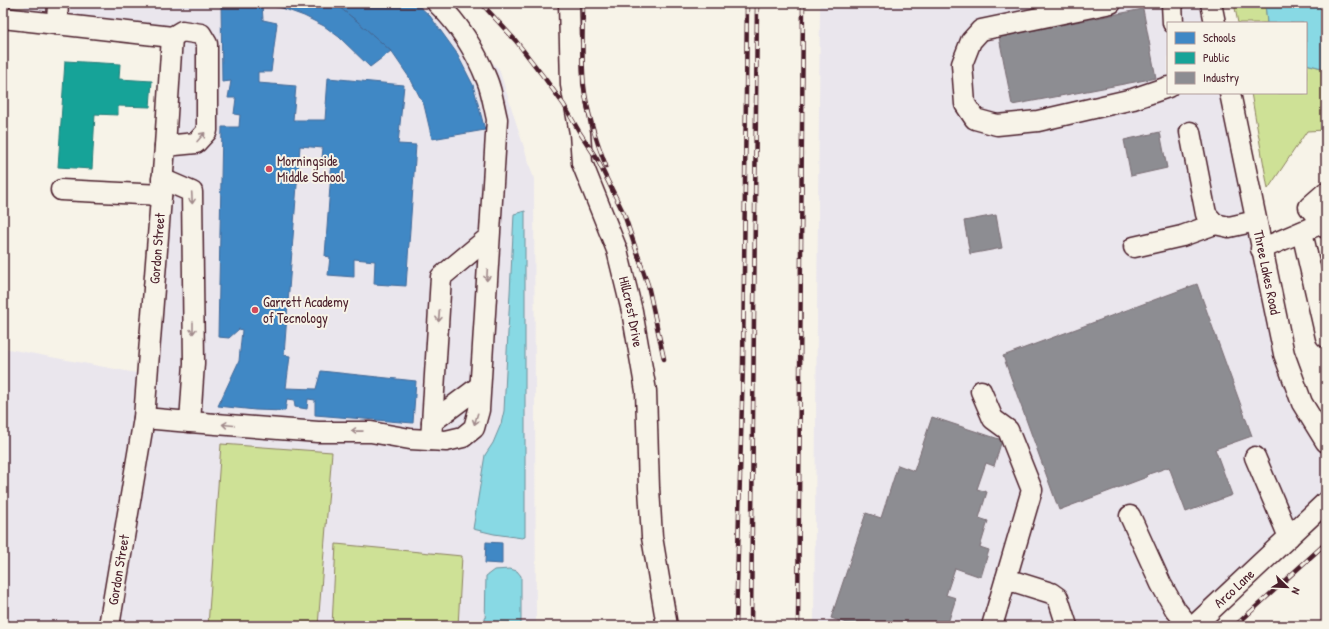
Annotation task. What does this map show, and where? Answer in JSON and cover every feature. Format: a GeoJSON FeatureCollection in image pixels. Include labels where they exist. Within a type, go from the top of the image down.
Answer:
{"type":"FeatureCollection","features":[{"type":"Feature","properties":{"kind":"street"},"geometry":{"type":"LineString","coordinates":[[57,24],[58,3]]}},
{"type":"Feature","properties":{"kind":"street"},"geometry":{"type":"LineString","coordinates":[[432,431],[446,441],[464,436],[474,428],[479,410],[497,119],[488,81],[470,45],[447,13],[437,3]]}},
{"type":"Feature","properties":{"kind":"street","name":"Hillcrest Drive"},"geometry":{"type":"LineString","coordinates":[[569,3],[571,85],[580,133],[582,163],[617,250],[632,311],[646,391],[652,537],[667,626]]}},
{"type":"Feature","properties":{"kind":"street"},"geometry":{"type":"LineString","coordinates":[[1111,3],[981,30],[971,41],[962,64],[965,104],[975,119],[997,125],[1038,121],[1133,99],[1167,87]]}},
{"type":"Feature","properties":{"kind":"street"},"geometry":{"type":"LineString","coordinates":[[1173,22],[1172,4],[1174,3]]}},
{"type":"Feature","properties":{"kind":"street"},"geometry":{"type":"LineString","coordinates":[[1211,3],[1215,22]]}},
{"type":"Feature","properties":{"kind":"street"},"geometry":{"type":"LineString","coordinates":[[3,18],[172,37],[182,31],[201,34],[207,44],[207,131],[196,143],[165,146]]}},
{"type":"Feature","properties":{"kind":"street","name":"Gordon Street"},"geometry":{"type":"LineString","coordinates":[[108,626],[144,418],[172,37]]}},
{"type":"Feature","properties":{"kind":"street","name":"Three Lakes Road"},"geometry":{"type":"LineString","coordinates":[[1230,94],[1261,249],[1284,354],[1302,403],[1326,442]]}},
{"type":"Feature","properties":{"kind":"street"},"geometry":{"type":"LineString","coordinates":[[1190,132],[1206,214],[1215,224]]}},
{"type":"Feature","properties":{"kind":"street"},"geometry":{"type":"LineString","coordinates":[[61,190],[162,187],[192,192],[194,363],[190,422]]}},
{"type":"Feature","properties":{"kind":"street"},"geometry":{"type":"LineString","coordinates":[[1261,249],[1302,232],[1324,226],[1309,207],[1326,192]]}},
{"type":"Feature","properties":{"kind":"street"},"geometry":{"type":"LineString","coordinates":[[1134,247],[1182,236],[1215,224],[1229,227],[1256,221]]}},
{"type":"Feature","properties":{"kind":"street"},"geometry":{"type":"LineString","coordinates":[[1302,232],[1326,337]]}},
{"type":"Feature","properties":{"kind":"street"},"geometry":{"type":"LineString","coordinates":[[432,431],[441,277],[490,236]]}},
{"type":"Feature","properties":{"kind":"street"},"geometry":{"type":"LineString","coordinates":[[144,418],[318,432],[371,432],[410,439],[432,431],[480,386]]}},
{"type":"Feature","properties":{"kind":"street"},"geometry":{"type":"LineString","coordinates":[[981,392],[993,419],[1008,430],[1032,490],[992,626]]}},
{"type":"Feature","properties":{"kind":"street"},"geometry":{"type":"LineString","coordinates":[[1255,457],[1289,536]]}},
{"type":"Feature","properties":{"kind":"street","name":"Arco Lane"},"geometry":{"type":"LineString","coordinates":[[1194,626],[1326,502]]}},
{"type":"Feature","properties":{"kind":"street"},"geometry":{"type":"LineString","coordinates":[[1130,516],[1161,584],[1175,609],[1189,626]]}},
{"type":"Feature","properties":{"kind":"street"},"geometry":{"type":"LineString","coordinates":[[1006,579],[1051,593],[1058,598],[1067,626]]}},
{"type":"Feature","properties":{"kind":"shaded area"},"geometry":{"type":"Polygon","coordinates":[[[25,3],[431,3],[499,69],[534,179],[536,626],[3,626],[3,348],[147,375],[172,37],[23,21],[25,3]]]}},
{"type":"Feature","properties":{"kind":"shaded area"},"geometry":{"type":"Polygon","coordinates":[[[820,3],[1211,3],[1215,22],[1167,22],[1167,94],[1230,94],[1284,354],[1326,442],[1326,502],[1194,626],[814,626],[820,3]]]}},
{"type":"Feature","properties":{"kind":"green space"},"geometry":{"type":"Polygon","coordinates":[[[1234,3],[1265,3],[1267,22],[1238,22],[1234,3]]]}},
{"type":"Feature","properties":{"kind":"green space"},"geometry":{"type":"Polygon","coordinates":[[[1307,64],[1326,69],[1326,130],[1307,131],[1268,189],[1251,94],[1307,94],[1307,64]]]}},
{"type":"Feature","properties":{"kind":"green space"},"geometry":{"type":"Polygon","coordinates":[[[221,444],[332,452],[318,626],[208,626],[221,444]]]}},
{"type":"Feature","properties":{"kind":"green space"},"geometry":{"type":"Polygon","coordinates":[[[336,544],[462,556],[458,626],[332,626],[336,544]]]}},
{"type":"Feature","properties":{"kind":"water"},"geometry":{"type":"Polygon","coordinates":[[[1265,3],[1326,3],[1326,69],[1307,64],[1307,22],[1267,22],[1265,3]]]}},
{"type":"Feature","properties":{"kind":"water"},"geometry":{"type":"Polygon","coordinates":[[[525,211],[525,537],[522,538],[473,529],[485,455],[493,443],[501,424],[504,411],[514,214],[525,211]]]}},
{"type":"Feature","properties":{"kind":"water"},"geometry":{"type":"Polygon","coordinates":[[[510,569],[517,571],[521,576],[521,626],[485,626],[486,576],[494,570],[510,569]]]}},
{"type":"Feature","properties":{"kind":"building: Schools"},"geometry":{"type":"Polygon","coordinates":[[[221,3],[334,3],[391,51],[370,67],[339,37],[324,26],[304,16],[282,8],[262,4],[263,20],[277,23],[271,72],[258,72],[258,83],[296,86],[293,120],[325,120],[328,78],[404,85],[398,144],[416,145],[406,286],[374,284],[375,261],[354,259],[354,277],[328,275],[330,257],[325,256],[332,158],[322,158],[323,148],[300,146],[284,355],[290,356],[286,388],[316,389],[321,371],[416,381],[413,423],[315,415],[315,400],[308,399],[307,409],[295,407],[294,400],[287,399],[285,411],[255,410],[218,406],[239,361],[242,330],[239,329],[229,338],[218,337],[222,127],[239,127],[240,115],[234,114],[236,98],[228,98],[231,81],[222,82],[221,3]]]}},
{"type":"Feature","properties":{"kind":"building: Schools"},"geometry":{"type":"Polygon","coordinates":[[[334,3],[416,3],[430,16],[456,52],[473,85],[485,130],[432,139],[424,105],[411,80],[391,51],[334,3]]]}},
{"type":"Feature","properties":{"kind":"building: Schools"},"geometry":{"type":"Polygon","coordinates":[[[486,542],[502,543],[502,564],[485,563],[486,542]]]}},
{"type":"Feature","properties":{"kind":"building: Public"},"geometry":{"type":"Polygon","coordinates":[[[65,61],[120,64],[119,79],[152,81],[150,107],[118,106],[118,115],[95,114],[92,169],[58,167],[65,61]]]}},
{"type":"Feature","properties":{"kind":"building: Industry"},"geometry":{"type":"Polygon","coordinates":[[[1143,9],[1156,78],[1012,105],[999,37],[1143,9]]]}},
{"type":"Feature","properties":{"kind":"building: Industry"},"geometry":{"type":"Polygon","coordinates":[[[1160,132],[1167,168],[1131,176],[1124,140],[1160,132]]]}},
{"type":"Feature","properties":{"kind":"building: Industry"},"geometry":{"type":"Polygon","coordinates":[[[996,215],[1002,248],[970,254],[964,221],[996,215]]]}},
{"type":"Feature","properties":{"kind":"building: Industry"},"geometry":{"type":"Polygon","coordinates":[[[1197,284],[1252,436],[1215,449],[1232,495],[1186,512],[1169,467],[1146,475],[1147,477],[1059,510],[1003,356],[1197,284]]]}},
{"type":"Feature","properties":{"kind":"building: Industry"},"geometry":{"type":"Polygon","coordinates":[[[932,417],[1002,440],[994,466],[986,463],[977,489],[987,492],[979,518],[988,521],[980,547],[989,550],[981,577],[955,568],[946,595],[956,598],[948,623],[955,626],[851,626],[852,625],[831,618],[866,513],[881,518],[898,465],[914,471],[932,417]]]}},
{"type":"Feature","properties":{"kind":"railway"},"geometry":{"type":"LineString","coordinates":[[481,3],[516,41],[546,80],[564,105],[597,159],[624,214],[648,285],[664,359]]}},
{"type":"Feature","properties":{"kind":"railway"},"geometry":{"type":"LineString","coordinates":[[583,3],[582,44],[585,96],[592,127],[606,166]]}},
{"type":"Feature","properties":{"kind":"railway"},"geometry":{"type":"LineString","coordinates":[[736,626],[743,363],[747,3]]}},
{"type":"Feature","properties":{"kind":"railway"},"geometry":{"type":"LineString","coordinates":[[751,626],[757,3]]}},
{"type":"Feature","properties":{"kind":"railway"},"geometry":{"type":"LineString","coordinates":[[798,626],[803,3]]}},
{"type":"Feature","properties":{"kind":"railway"},"geometry":{"type":"LineString","coordinates":[[1235,626],[1326,543]]}},
{"type":"Feature","properties":{"kind":"place","name":"Morningside Middle School"},"geometry":{"type":"Point","coordinates":[269,169]}},
{"type":"Feature","properties":{"kind":"place","name":"Garrett Academy of Tecnology"},"geometry":{"type":"Point","coordinates":[255,310]}}]}
